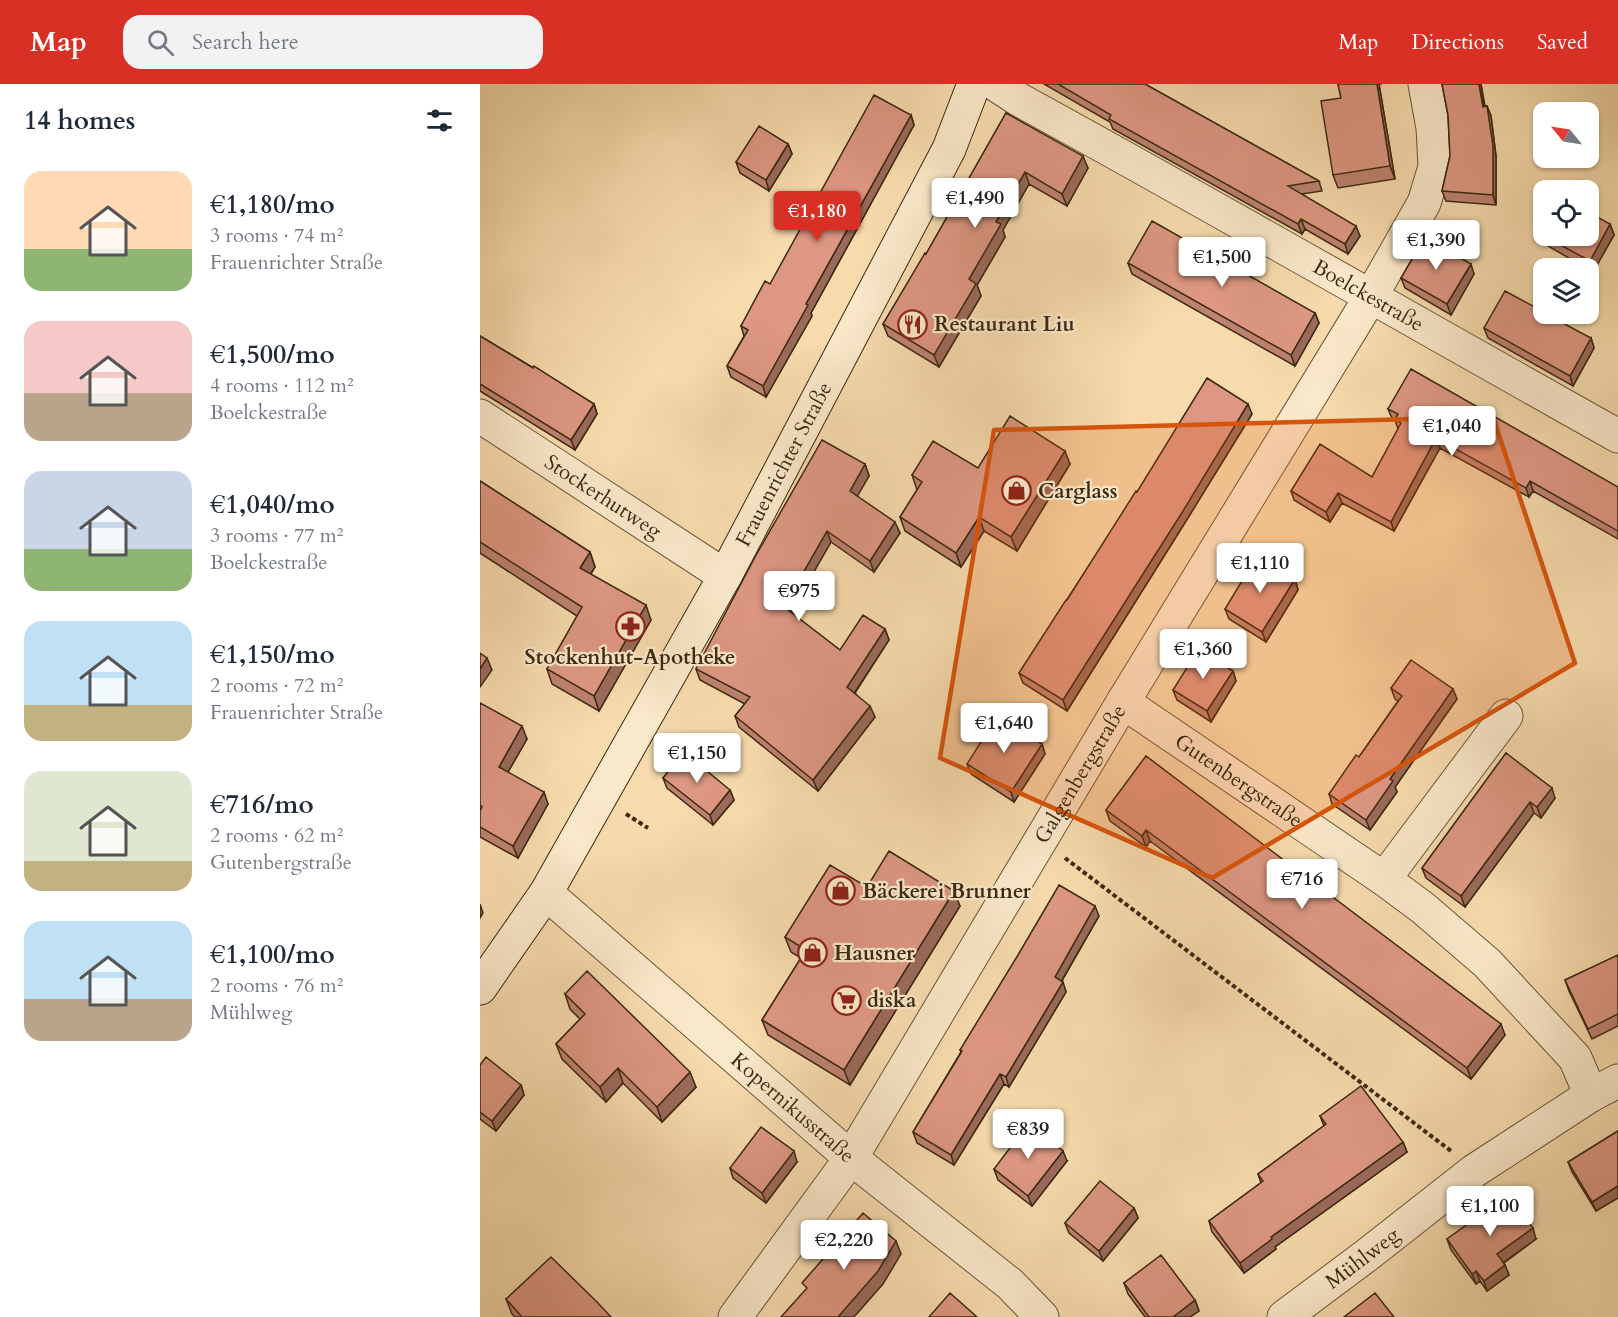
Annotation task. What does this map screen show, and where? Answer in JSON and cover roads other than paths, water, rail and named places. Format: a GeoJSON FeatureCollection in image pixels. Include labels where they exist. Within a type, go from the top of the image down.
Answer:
{"type":"FeatureCollection","features":[{"type":"Feature","properties":{"kind":"street","name":"Frauenrichter Straße"},"geometry":{"type":"LineString","coordinates":[[480,988],[546,892],[726,576],[949,149],[974,84]]}},
{"type":"Feature","properties":{"kind":"street","name":"Boelckestraße"},"geometry":{"type":"LineString","coordinates":[[995,84],[1618,436]]}},
{"type":"Feature","properties":{"kind":"street","name":"Galgenbergstraße"},"geometry":{"type":"LineString","coordinates":[[735,1317],[851,1158],[1370,297],[1424,203],[1435,167],[1433,128],[1425,84]]}},
{"type":"Feature","properties":{"kind":"street","name":"Stockerhutweg"},"geometry":{"type":"LineString","coordinates":[[480,416],[726,576]]}},
{"type":"Feature","properties":{"kind":"street","name":"Gutenbergstraße"},"geometry":{"type":"LineString","coordinates":[[1124,702],[1423,908],[1487,963],[1605,1088]]}},
{"type":"Feature","properties":{"kind":"street"},"geometry":{"type":"LineString","coordinates":[[1383,879],[1506,716]]}},
{"type":"Feature","properties":{"kind":"street","name":"Kopernikusstraße"},"geometry":{"type":"LineString","coordinates":[[546,892],[851,1158],[1010,1284],[1042,1317]]}},
{"type":"Feature","properties":{"kind":"street","name":"Mühlweg"},"geometry":{"type":"LineString","coordinates":[[1284,1317],[1474,1172],[1605,1088]]}},
{"type":"Feature","properties":{"kind":"place","name":"Restaurant Liu"},"geometry":{"type":"Point","coordinates":[913,324]}},
{"type":"Feature","properties":{"kind":"place","name":"Carglass"},"geometry":{"type":"Point","coordinates":[1017,491]}},
{"type":"Feature","properties":{"kind":"place","name":"Stockenhut-Apotheke"},"geometry":{"type":"Point","coordinates":[630,626]}},
{"type":"Feature","properties":{"kind":"place","name":"Bäckerei Brunner"},"geometry":{"type":"Point","coordinates":[841,891]}},
{"type":"Feature","properties":{"kind":"place","name":"Hausner"},"geometry":{"type":"Point","coordinates":[813,953]}},
{"type":"Feature","properties":{"kind":"place","name":"diska"},"geometry":{"type":"Point","coordinates":[846,1000]}}]}
